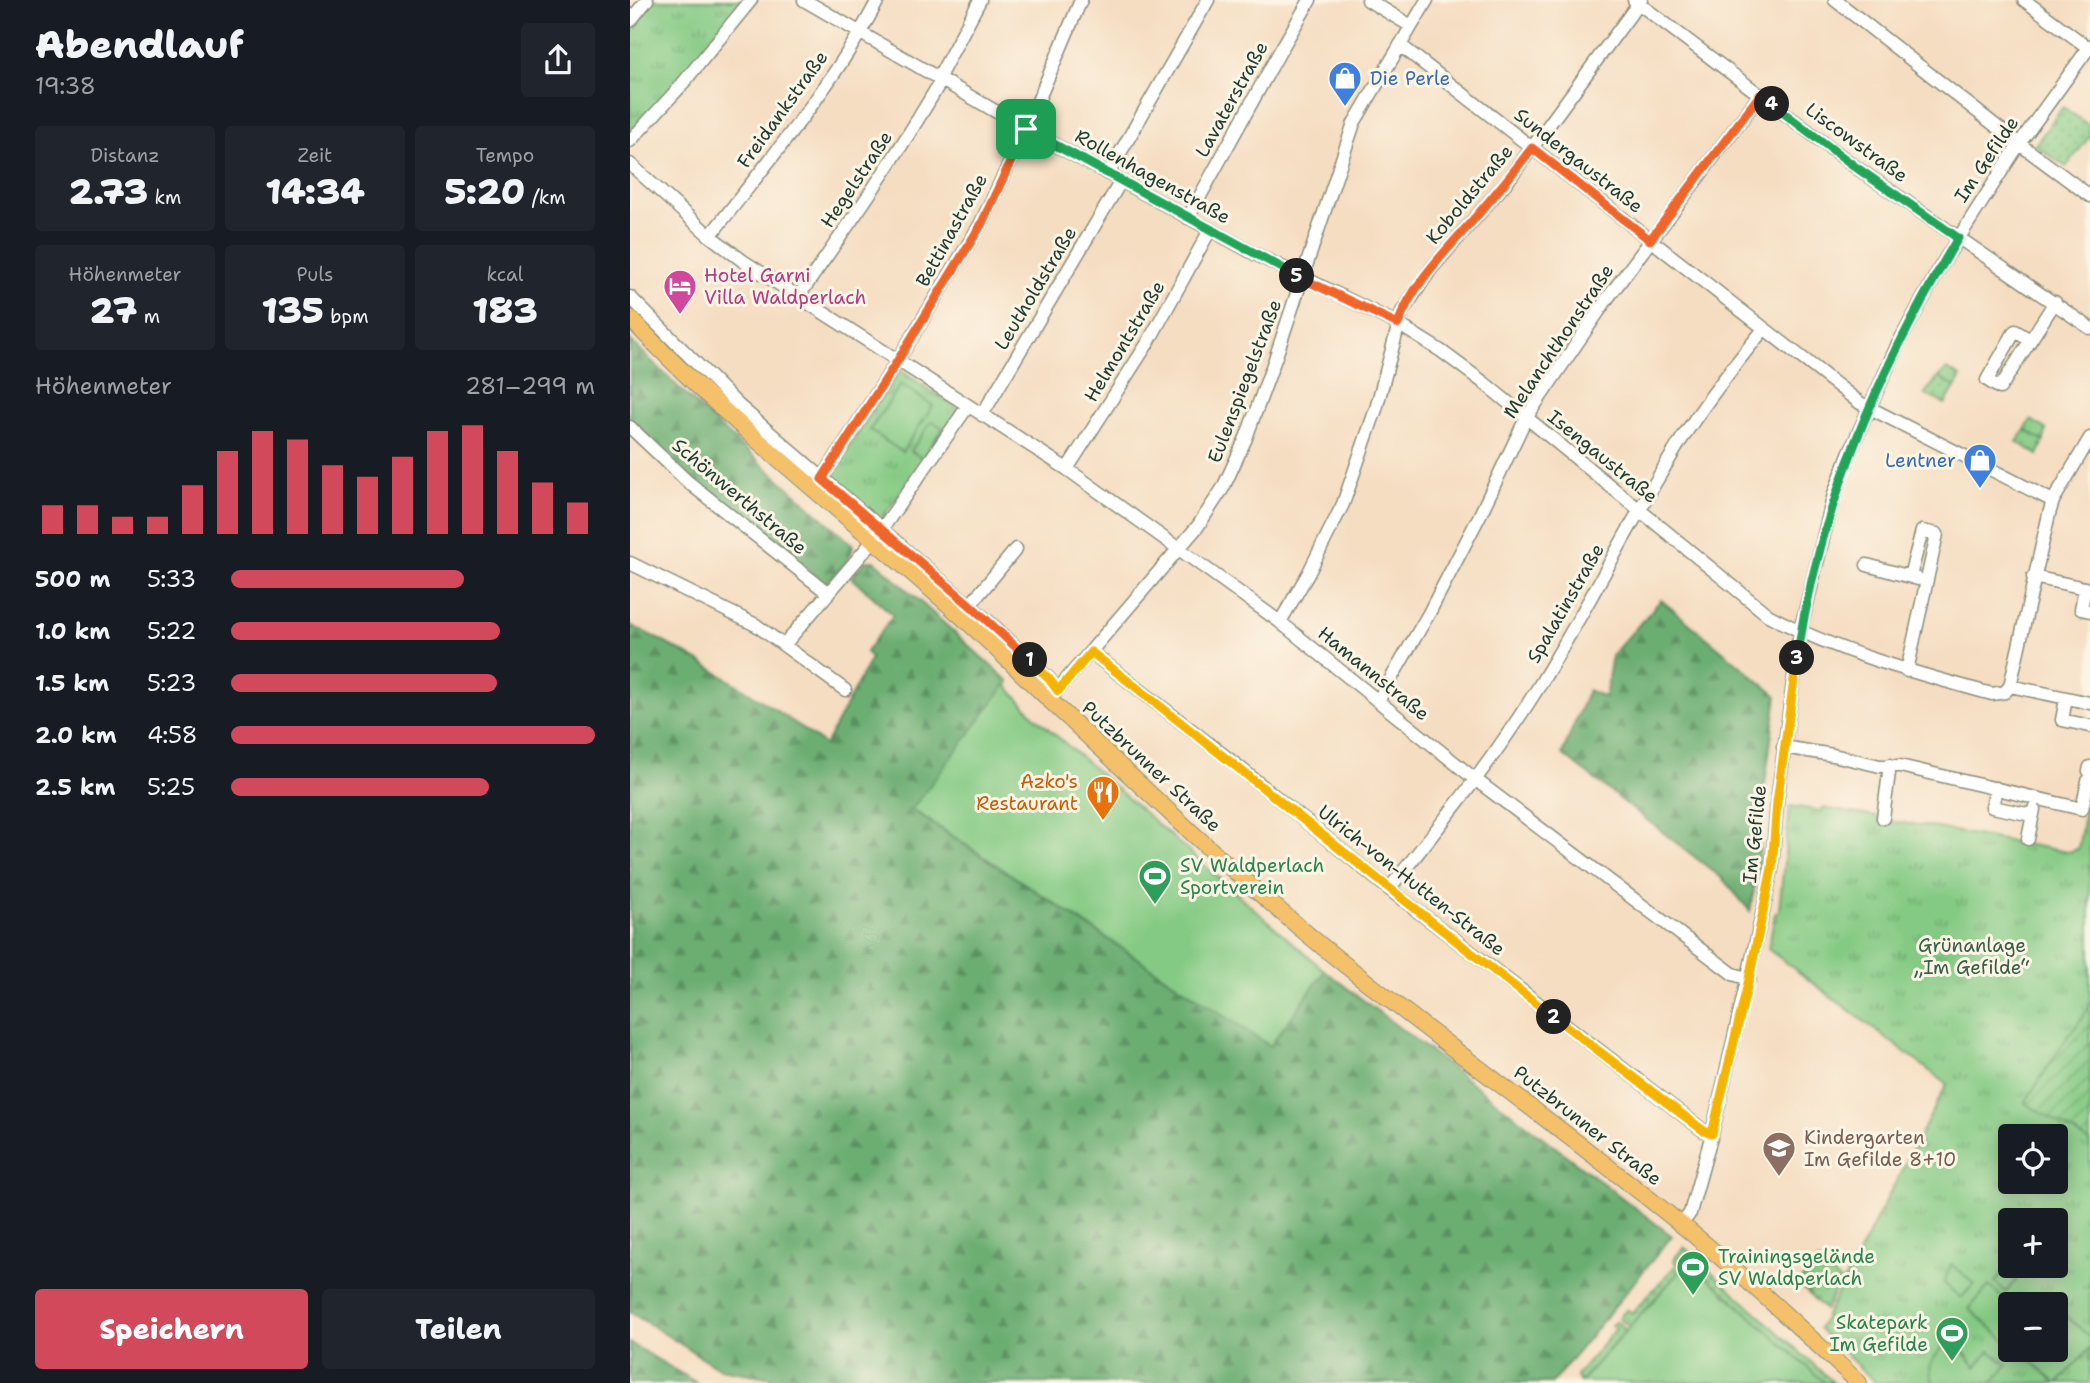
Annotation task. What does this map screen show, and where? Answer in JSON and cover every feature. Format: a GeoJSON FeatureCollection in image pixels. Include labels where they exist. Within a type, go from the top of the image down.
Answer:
{"type":"FeatureCollection","features":[{"type":"Feature","properties":{"kind":"main road","name":"Putzbrunner Straße"},"geometry":{"type":"LineString","coordinates":[[630,318],[716,404],[877,535],[961,616],[1053,695],[1232,869],[1335,956],[1681,1225],[1751,1284],[1859,1383]]}},
{"type":"Feature","properties":{"kind":"street"},"geometry":{"type":"LineString","coordinates":[[630,21],[648,0]]}},
{"type":"Feature","properties":{"kind":"street"},"geometry":{"type":"LineString","coordinates":[[630,141],[679,89],[751,0]]}},
{"type":"Feature","properties":{"kind":"street","name":"Rollenhagenstraße"},"geometry":{"type":"LineString","coordinates":[[804,0],[1026,129],[1303,279]]}},
{"type":"Feature","properties":{"kind":"street","name":"Freidankstraße"},"geometry":{"type":"LineString","coordinates":[[710,236],[792,130],[861,33],[878,0]]}},
{"type":"Feature","properties":{"kind":"street","name":"Hegelstraße"},"geometry":{"type":"LineString","coordinates":[[798,297],[912,131],[980,0]]}},
{"type":"Feature","properties":{"kind":"street","name":"Bettinastraße"},"geometry":{"type":"LineString","coordinates":[[822,479],[981,225],[1026,129],[1081,0]]}},
{"type":"Feature","properties":{"kind":"street"},"geometry":{"type":"LineString","coordinates":[[1108,174],[1208,0]]}},
{"type":"Feature","properties":{"kind":"street","name":"Lavaterstraße"},"geometry":{"type":"LineString","coordinates":[[1188,218],[1310,0]]}},
{"type":"Feature","properties":{"kind":"street"},"geometry":{"type":"LineString","coordinates":[[1368,0],[1411,26]]}},
{"type":"Feature","properties":{"kind":"street","name":"Eulenspiegelstraße"},"geometry":{"type":"LineString","coordinates":[[1053,695],[1198,526],[1223,488],[1246,438],[1303,279],[1354,123],[1427,0]]}},
{"type":"Feature","properties":{"kind":"street"},"geometry":{"type":"LineString","coordinates":[[1835,0],[2090,196]]}},
{"type":"Feature","properties":{"kind":"street"},"geometry":{"type":"LineString","coordinates":[[2024,0],[2089,48]]}},
{"type":"Feature","properties":{"kind":"street","name":"Liscowstraße"},"geometry":{"type":"LineString","coordinates":[[1638,1],[1857,168],[2090,328]]}},
{"type":"Feature","properties":{"kind":"street","name":"Koboldstraße"},"geometry":{"type":"LineString","coordinates":[[1280,622],[1343,504],[1376,409],[1402,312],[1431,269],[1532,148],[1638,1]]}},
{"type":"Feature","properties":{"kind":"street","name":"Sundergaustraße"},"geometry":{"type":"LineString","coordinates":[[1399,45],[1860,403],[2053,501]]}},
{"type":"Feature","properties":{"kind":"street","name":"Im Gefilde"},"geometry":{"type":"LineString","coordinates":[[1681,1225],[1690,1213],[1712,1134],[1749,979],[1772,868],[1783,747],[1800,632],[1832,503],[1849,454],[1897,346],[1958,238],[2019,144],[2089,48]]}},
{"type":"Feature","properties":{"kind":"street","name":"Melanchthonstraße"},"geometry":{"type":"LineString","coordinates":[[1378,701],[1445,582],[1526,418],[1565,358],[1650,240],[1760,95]]}},
{"type":"Feature","properties":{"kind":"street","name":"Hamannstraße"},"geometry":{"type":"LineString","coordinates":[[630,164],[710,236],[743,261],[1068,469],[1280,622],[1476,780],[1733,974],[1749,979]]}},
{"type":"Feature","properties":{"kind":"street","name":"Leutholdstraße"},"geometry":{"type":"LineString","coordinates":[[982,415],[1121,181]]}},
{"type":"Feature","properties":{"kind":"street","name":"Helmontstraße"},"geometry":{"type":"LineString","coordinates":[[1068,469],[1149,341],[1210,230]]}},
{"type":"Feature","properties":{"kind":"street","name":"Isengaustraße"},"geometry":{"type":"LineString","coordinates":[[1303,279],[1398,324],[1441,351],[1768,615],[1800,632],[1907,671],[1993,694],[2005,692],[2010,686]]}},
{"type":"Feature","properties":{"kind":"street","name":"Putzbrunner Straße"},"geometry":{"type":"LineString","coordinates":[[630,298],[738,405],[822,479],[877,535],[970,605],[1020,650],[1049,679],[1053,695]]}},
{"type":"Feature","properties":{"kind":"street"},"geometry":{"type":"LineString","coordinates":[[2031,341],[2054,302]]}},
{"type":"Feature","properties":{"kind":"street","name":"Spalatinstraße"},"geometry":{"type":"LineString","coordinates":[[1389,888],[1476,780],[1529,703],[1572,633],[1639,510],[1684,435],[1763,329]]}},
{"type":"Feature","properties":{"kind":"street"},"geometry":{"type":"LineString","coordinates":[[784,645],[877,535],[968,406]]}},
{"type":"Feature","properties":{"kind":"street","name":"Schönwerthstraße"},"geometry":{"type":"LineString","coordinates":[[630,427],[688,482],[828,593]]}},
{"type":"Feature","properties":{"kind":"street"},"geometry":{"type":"LineString","coordinates":[[2090,440],[2053,501],[2033,577],[2010,686],[2090,703]]}},
{"type":"Feature","properties":{"kind":"street"},"geometry":{"type":"LineString","coordinates":[[1907,671],[1937,534],[1922,531],[1910,576]]}},
{"type":"Feature","properties":{"kind":"street"},"geometry":{"type":"LineString","coordinates":[[970,605],[1016,549]]}},
{"type":"Feature","properties":{"kind":"street"},"geometry":{"type":"LineString","coordinates":[[630,563],[756,625],[845,690]]}},
{"type":"Feature","properties":{"kind":"street"},"geometry":{"type":"LineString","coordinates":[[1867,565],[1925,581]]}},
{"type":"Feature","properties":{"kind":"street"},"geometry":{"type":"LineString","coordinates":[[2033,577],[2088,588],[2081,609],[2090,611]]}},
{"type":"Feature","properties":{"kind":"street","name":"Ulrich-von-Hutten-Straße"},"geometry":{"type":"LineString","coordinates":[[1091,652],[1389,888],[1704,1131],[1712,1134]]}},
{"type":"Feature","properties":{"kind":"street"},"geometry":{"type":"LineString","coordinates":[[2066,699],[2062,719],[2090,726]]}},
{"type":"Feature","properties":{"kind":"street"},"geometry":{"type":"LineString","coordinates":[[1783,747],[1880,766],[1890,765],[2082,809],[2089,773]]}},
{"type":"Feature","properties":{"kind":"street"},"geometry":{"type":"LineString","coordinates":[[1883,818],[1890,765]]}},
{"type":"Feature","properties":{"kind":"street"},"geometry":{"type":"LineString","coordinates":[[1996,788],[1992,807],[2032,815]]}},
{"type":"Feature","properties":{"kind":"street"},"geometry":{"type":"LineString","coordinates":[[2028,839],[2036,797]]}},
{"type":"Feature","properties":{"kind":"green space"},"geometry":{"type":"Polygon","coordinates":[[[654,0],[744,0],[676,85],[630,133],[630,29],[654,0]]]}},
{"type":"Feature","properties":{"kind":"green space"},"geometry":{"type":"Polygon","coordinates":[[[2063,107],[2090,126],[2090,136],[2066,167],[2035,145],[2063,107]]]}},
{"type":"Feature","properties":{"kind":"green space"},"geometry":{"type":"Polygon","coordinates":[[[630,340],[708,416],[853,545],[847,561],[826,584],[691,480],[630,421],[630,340]]]}},
{"type":"Feature","properties":{"kind":"green space"},"geometry":{"type":"Polygon","coordinates":[[[898,369],[959,409],[881,520],[829,478],[898,369]]]}},
{"type":"Feature","properties":{"kind":"green space"},"geometry":{"type":"Polygon","coordinates":[[[1947,369],[1961,377],[1955,387],[1939,377],[1947,369]]]}},
{"type":"Feature","properties":{"kind":"green space"},"geometry":{"type":"Polygon","coordinates":[[[1939,377],[1955,387],[1945,404],[1924,394],[1939,377]]]}},
{"type":"Feature","properties":{"kind":"green space"},"geometry":{"type":"Polygon","coordinates":[[[901,384],[933,406],[902,452],[870,430],[901,384]]]}},
{"type":"Feature","properties":{"kind":"green space"},"geometry":{"type":"Polygon","coordinates":[[[2031,420],[2046,429],[2044,441],[2025,430],[2031,420]]]}},
{"type":"Feature","properties":{"kind":"green space"},"geometry":{"type":"Polygon","coordinates":[[[932,421],[943,428],[922,458],[911,451],[932,421]]]}},
{"type":"Feature","properties":{"kind":"green space"},"geometry":{"type":"Polygon","coordinates":[[[2025,430],[2044,441],[2038,455],[2017,442],[2025,430]]]}},
{"type":"Feature","properties":{"kind":"green space"},"geometry":{"type":"Polygon","coordinates":[[[865,561],[875,561],[1009,682],[912,810],[1270,1046],[1325,971],[1672,1236],[1552,1383],[789,1383],[720,1369],[630,1312],[630,625],[730,680],[825,745],[871,658],[866,652],[893,615],[851,577],[865,561]]]}},
{"type":"Feature","properties":{"kind":"green space"},"geometry":{"type":"Polygon","coordinates":[[[1661,600],[1777,696],[1763,798],[1759,863],[1750,911],[1723,879],[1562,754],[1588,690],[1605,697],[1612,655],[1661,600]]]}},
{"type":"Feature","properties":{"kind":"green space","name":"SV Waldperlach Sportverein"},"geometry":{"type":"Polygon","coordinates":[[[1006,685],[1034,716],[1325,971],[1270,1046],[912,809],[1006,685]]]}},
{"type":"Feature","properties":{"kind":"green space","name":"Grünanlage „Im Gefilde“"},"geometry":{"type":"Polygon","coordinates":[[[2090,783],[2090,1383],[1876,1383],[1819,1329],[1947,1084],[1768,949],[1775,914],[1779,910],[1790,806],[1879,817],[1879,820],[2068,852],[2078,849],[2090,783]]]}},
{"type":"Feature","properties":{"kind":"green space"},"geometry":{"type":"Polygon","coordinates":[[[2090,1007],[2090,1142],[2068,1129],[2068,1124],[2060,1124],[2025,1103],[2090,1007]]]}},
{"type":"Feature","properties":{"kind":"green space"},"geometry":{"type":"Polygon","coordinates":[[[1684,1247],[1834,1383],[1825,1383],[1689,1261],[1629,1327],[1619,1318],[1627,1309],[1632,1313],[1677,1264],[1673,1260],[1684,1247]]]}},
{"type":"Feature","properties":{"kind":"green space","name":"Trainingsgelände SV Waldperlach"},"geometry":{"type":"Polygon","coordinates":[[[1689,1261],[1825,1383],[1580,1382],[1689,1261]]]}},
{"type":"Feature","properties":{"kind":"green space"},"geometry":{"type":"Polygon","coordinates":[[[1819,1261],[1840,1281],[1825,1310],[1798,1283],[1819,1261]]]}},
{"type":"Feature","properties":{"kind":"green space"},"geometry":{"type":"Polygon","coordinates":[[[1951,1264],[1974,1284],[1961,1298],[1944,1283],[1951,1264]]]}},
{"type":"Feature","properties":{"kind":"green space"},"geometry":{"type":"Polygon","coordinates":[[[1998,1278],[2016,1280],[2006,1292],[1995,1282],[1998,1278]]]}},
{"type":"Feature","properties":{"kind":"green space"},"geometry":{"type":"Polygon","coordinates":[[[1989,1286],[1998,1294],[1998,1334],[1969,1309],[1989,1286]]]}},
{"type":"Feature","properties":{"kind":"green space"},"geometry":{"type":"Polygon","coordinates":[[[2068,1318],[2090,1337],[2090,1348],[2056,1383],[2033,1362],[2068,1362],[2068,1318]]]}},
{"type":"Feature","properties":{"kind":"green space"},"geometry":{"type":"Polygon","coordinates":[[[1616,1321],[1626,1330],[1580,1382],[1576,1376],[1616,1329],[1611,1325],[1616,1321]]]}},
{"type":"Feature","properties":{"kind":"green space"},"geometry":{"type":"Polygon","coordinates":[[[630,1343],[697,1383],[630,1383],[630,1343]]]}},
{"type":"Feature","properties":{"kind":"green space","name":"Skatepark Im Gefilde"},"geometry":{"type":"Polygon","coordinates":[[[1944,1346],[1956,1347],[1976,1367],[1990,1351],[1998,1357],[1998,1362],[2008,1365],[1992,1383],[1934,1383],[1930,1367],[1944,1346]]]}},
{"type":"Feature","properties":{"kind":"place","name":"Die Perle"},"geometry":{"type":"Point","coordinates":[1345,108]}},
{"type":"Feature","properties":{"kind":"place","name":"Hotel Garni Villa Waldperlach"},"geometry":{"type":"Point","coordinates":[680,316]}},
{"type":"Feature","properties":{"kind":"place","name":"Lentner"},"geometry":{"type":"Point","coordinates":[1980,490]}},
{"type":"Feature","properties":{"kind":"place","name":"Azko's Restaurant"},"geometry":{"type":"Point","coordinates":[1103,822]}},
{"type":"Feature","properties":{"kind":"place","name":"SV Waldperlach Sportverein"},"geometry":{"type":"Point","coordinates":[1155,906]}},
{"type":"Feature","properties":{"kind":"place","name":"Kindergarten Im Gefilde 8+10"},"geometry":{"type":"Point","coordinates":[1779,1178]}},
{"type":"Feature","properties":{"kind":"place","name":"Trainingsgelände SV Waldperlach"},"geometry":{"type":"Point","coordinates":[1693,1297]}},
{"type":"Feature","properties":{"kind":"place","name":"Skatepark Im Gefilde"},"geometry":{"type":"Point","coordinates":[1952,1363]}},
{"type":"Feature","properties":{"kind":"route"},"geometry":{"type":"LineString","coordinates":[[1760,95],[1857,168],[1958,238],[1897,346],[1849,454],[1829,511],[1800,632],[1783,747],[1772,868],[1712,1134],[1704,1131],[1514,986],[1091,652],[1058,691],[997,629],[822,479],[981,225],[1026,129],[1255,254],[1398,324],[1402,312],[1431,269],[1532,148],[1650,240],[1760,95]]}}]}
